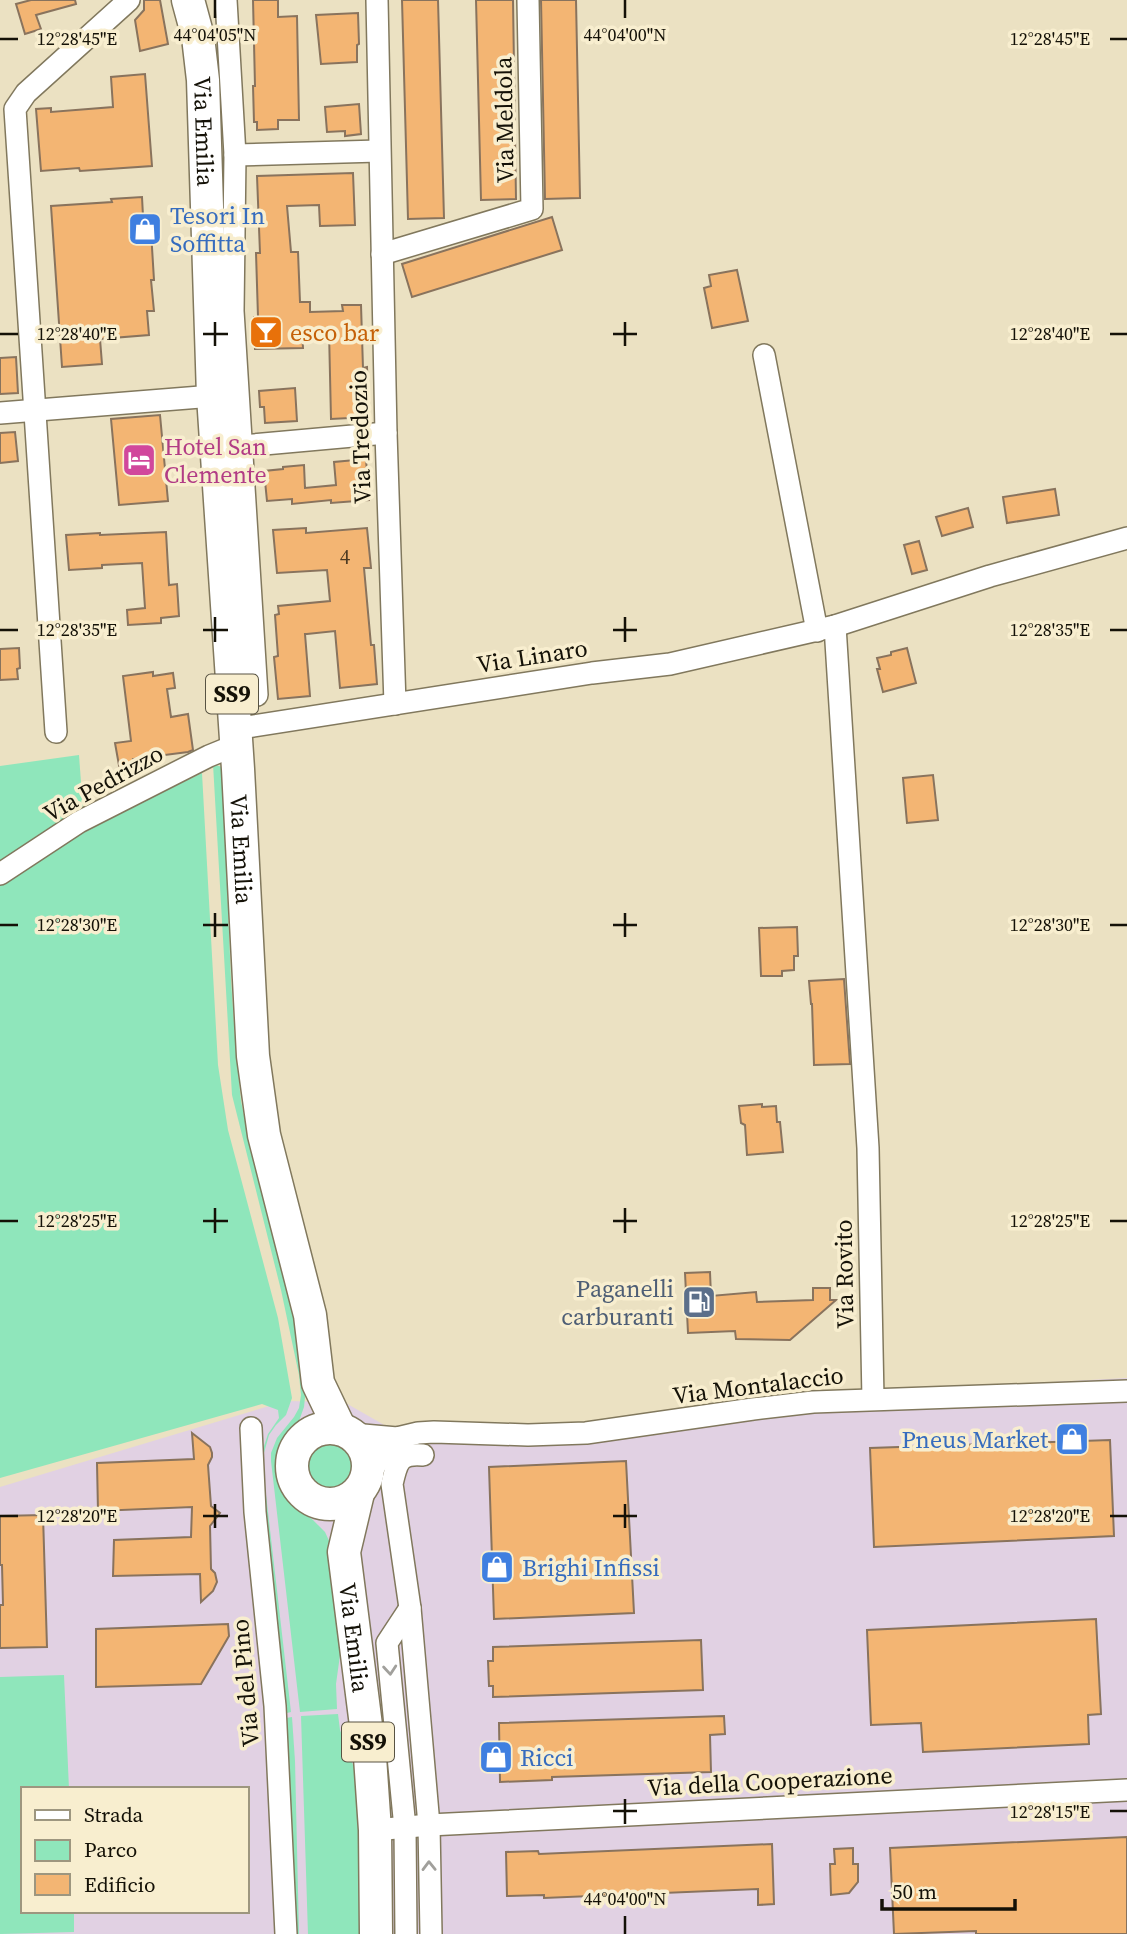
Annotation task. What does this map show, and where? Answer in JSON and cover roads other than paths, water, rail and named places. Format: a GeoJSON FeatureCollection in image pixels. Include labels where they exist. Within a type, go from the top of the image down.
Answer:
{"type":"FeatureCollection","features":[{"type":"Feature","properties":{"kind":"main road","name":"Via Emilia"},"geometry":{"type":"LineString","coordinates":[[188,0],[213,35],[203,80],[222,310],[213,396],[253,1056],[264,1135],[310,1315],[318,1383],[303,1439],[292,1463],[300,1488],[309,1497],[344,1552]]}},
{"type":"Feature","properties":{"kind":"main road","name":"Via Emilia"},"geometry":{"type":"LineString","coordinates":[[318,1383],[346,1432],[361,1444],[367,1456],[368,1469],[344,1552],[370,1757],[390,1829],[376,1934]]}},
{"type":"Feature","properties":{"kind":"main road"},"geometry":{"type":"LineString","coordinates":[[303,1439],[326,1428],[346,1432]]}},
{"type":"Feature","properties":{"kind":"main road"},"geometry":{"type":"LineString","coordinates":[[309,1497],[321,1503],[334,1504],[347,1500],[361,1487]]}},
{"type":"Feature","properties":{"kind":"street"},"geometry":{"type":"LineString","coordinates":[[56,732],[15,109],[26,93],[129,0]]}},
{"type":"Feature","properties":{"kind":"street"},"geometry":{"type":"LineString","coordinates":[[213,35],[226,0]]}},
{"type":"Feature","properties":{"kind":"street","name":"Via Tredozio"},"geometry":{"type":"LineString","coordinates":[[377,0],[395,704]]}},
{"type":"Feature","properties":{"kind":"street","name":"Via Meldola"},"geometry":{"type":"LineString","coordinates":[[382,254],[532,209],[528,0]]}},
{"type":"Feature","properties":{"kind":"street","name":"Via Emilia"},"geometry":{"type":"LineString","coordinates":[[213,35],[235,155],[222,310],[242,446],[257,695]]}},
{"type":"Feature","properties":{"kind":"street"},"geometry":{"type":"LineString","coordinates":[[235,155],[379,151]]}},
{"type":"Feature","properties":{"kind":"street"},"geometry":{"type":"LineString","coordinates":[[764,355],[826,628]]}},
{"type":"Feature","properties":{"kind":"street"},"geometry":{"type":"LineString","coordinates":[[0,413],[213,396]]}},
{"type":"Feature","properties":{"kind":"street"},"geometry":{"type":"LineString","coordinates":[[242,446],[386,433]]}},
{"type":"Feature","properties":{"kind":"street","name":"Via Linaro"},"geometry":{"type":"LineString","coordinates":[[235,737],[395,704],[593,673],[670,664],[826,628],[990,576],[1127,538]]}},
{"type":"Feature","properties":{"kind":"street","name":"Via Rovito"},"geometry":{"type":"LineString","coordinates":[[826,628],[868,1148],[873,1399]]}},
{"type":"Feature","properties":{"kind":"street","name":"Via Pedrizzo"},"geometry":{"type":"LineString","coordinates":[[0,874],[79,822],[209,756],[235,737]]}},
{"type":"Feature","properties":{"kind":"street","name":"Via Montalaccio"},"geometry":{"type":"LineString","coordinates":[[346,1432],[397,1437],[434,1432],[528,1435],[586,1433],[753,1409],[873,1399],[1127,1391]]}},
{"type":"Feature","properties":{"kind":"street","name":"Via del Pino"},"geometry":{"type":"LineString","coordinates":[[251,1428],[255,1511],[275,1706],[286,1934]]}},
{"type":"Feature","properties":{"kind":"street"},"geometry":{"type":"LineString","coordinates":[[361,1487],[397,1437]]}},
{"type":"Feature","properties":{"kind":"street"},"geometry":{"type":"LineString","coordinates":[[410,1608],[387,1643],[395,1725],[390,1829],[406,1926],[430,1925],[429,1825],[410,1608],[393,1484],[401,1459],[409,1454],[423,1455]]}},
{"type":"Feature","properties":{"kind":"street"},"geometry":{"type":"LineString","coordinates":[[395,1725],[419,1722]]}},
{"type":"Feature","properties":{"kind":"street","name":"Via della Cooperazione"},"geometry":{"type":"LineString","coordinates":[[390,1829],[1127,1790]]}},
{"type":"Feature","properties":{"kind":"place","name":"Tesori In Soffitta"},"geometry":{"type":"Point","coordinates":[145,229]}},
{"type":"Feature","properties":{"kind":"place","name":"esco bar"},"geometry":{"type":"Point","coordinates":[266,332]}},
{"type":"Feature","properties":{"kind":"place","name":"Hotel San Clemente"},"geometry":{"type":"Point","coordinates":[139,460]}},
{"type":"Feature","properties":{"kind":"place","name":"Paganelli carburanti"},"geometry":{"type":"Point","coordinates":[699,1302]}},
{"type":"Feature","properties":{"kind":"place","name":"Pneus Market"},"geometry":{"type":"Point","coordinates":[1072,1439]}},
{"type":"Feature","properties":{"kind":"place","name":"Brighi Infissi"},"geometry":{"type":"Point","coordinates":[497,1567]}},
{"type":"Feature","properties":{"kind":"place","name":"Ricci"},"geometry":{"type":"Point","coordinates":[496,1757]}}]}
